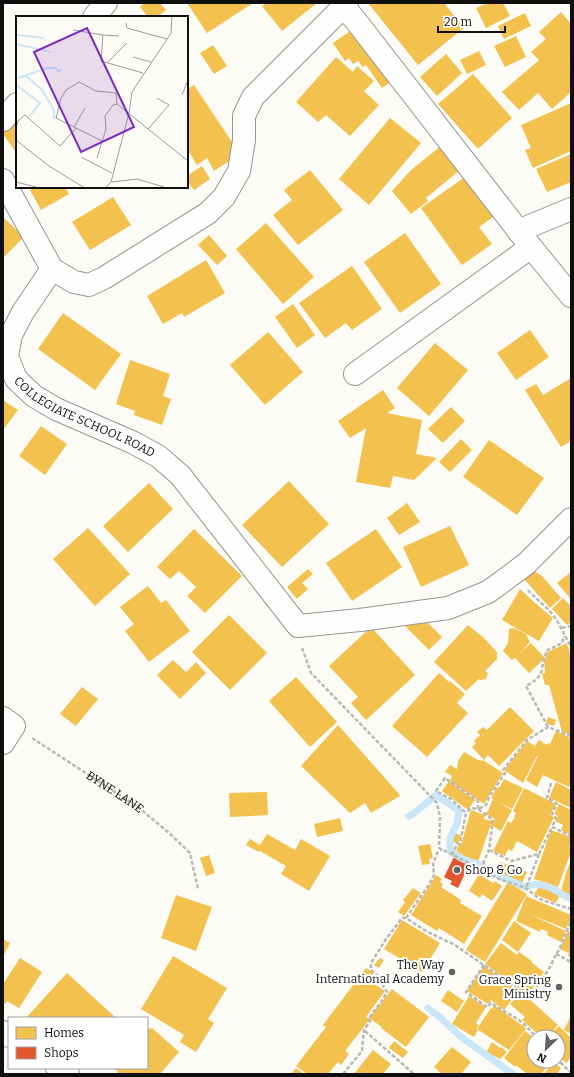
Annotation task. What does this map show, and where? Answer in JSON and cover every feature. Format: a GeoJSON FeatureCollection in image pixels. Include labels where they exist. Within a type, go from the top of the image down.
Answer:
{"type":"FeatureCollection","features":[{"type":"Feature","properties":{"kind":"street"},"geometry":{"type":"LineString","coordinates":[[95,16],[106,3]]}},
{"type":"Feature","properties":{"kind":"street"},"geometry":{"type":"LineString","coordinates":[[3,180],[52,270],[74,282],[89,285],[104,278],[208,214],[224,197],[239,171],[244,140],[244,116],[253,97],[345,5],[356,22],[571,296]]}},
{"type":"Feature","properties":{"kind":"street"},"geometry":{"type":"LineString","coordinates":[[3,120],[16,105]]}},
{"type":"Feature","properties":{"kind":"street"},"geometry":{"type":"LineString","coordinates":[[355,374],[525,239],[571,209]]}},
{"type":"Feature","properties":{"kind":"street","name":"COLLEGIATE SCHOOL ROAD"},"geometry":{"type":"LineString","coordinates":[[52,270],[23,312],[11,335],[7,356],[16,379],[34,396],[56,409],[132,442],[158,456],[180,475],[298,626]]}},
{"type":"Feature","properties":{"kind":"street"},"geometry":{"type":"LineString","coordinates":[[298,626],[360,620],[448,608],[488,592],[526,564],[571,519]]}},
{"type":"Feature","properties":{"kind":"street"},"geometry":{"type":"LineString","coordinates":[[59,1069],[68,1074]]}},
{"type":"Feature","properties":{"kind":"path"},"geometry":{"type":"LineString","coordinates":[[298,626],[303,652],[311,673],[437,803],[440,817],[439,848],[499,879],[526,888],[545,902],[571,909]]}},
{"type":"Feature","properties":{"kind":"path"},"geometry":{"type":"LineString","coordinates":[[571,626],[562,628],[564,636],[571,646]]}},
{"type":"Feature","properties":{"kind":"path"},"geometry":{"type":"LineString","coordinates":[[564,636],[562,643],[546,651],[546,658],[543,660],[542,671],[536,680],[526,686],[548,727],[571,736]]}},
{"type":"Feature","properties":{"kind":"path"},"geometry":{"type":"LineString","coordinates":[[478,809],[486,805],[489,797],[505,773],[503,770],[527,740],[548,727]]}},
{"type":"Feature","properties":{"kind":"path","name":"BYNE LANE"},"geometry":{"type":"LineString","coordinates":[[7,729],[138,807],[168,832],[190,853],[198,889]]}},
{"type":"Feature","properties":{"kind":"path"},"geometry":{"type":"LineString","coordinates":[[466,813],[451,799],[436,791],[445,778],[476,800],[478,802],[478,809]]}},
{"type":"Feature","properties":{"kind":"path"},"geometry":{"type":"LineString","coordinates":[[526,888],[539,854],[556,818],[552,814],[557,804],[547,798],[551,783]]}},
{"type":"Feature","properties":{"kind":"path"},"geometry":{"type":"LineString","coordinates":[[452,855],[457,844],[460,844],[466,813],[471,808],[478,809],[494,820],[491,825],[492,828],[489,850],[484,861],[483,870]]}},
{"type":"Feature","properties":{"kind":"path"},"geometry":{"type":"LineString","coordinates":[[552,828],[571,836]]}},
{"type":"Feature","properties":{"kind":"path"},"geometry":{"type":"LineString","coordinates":[[343,1074],[362,1051],[364,1030],[370,1021],[369,1018],[387,992],[377,976],[371,970],[371,963],[386,939],[402,918],[406,918],[428,886],[434,875],[433,863],[438,853],[442,850]]}},
{"type":"Feature","properties":{"kind":"path"},"geometry":{"type":"LineString","coordinates":[[489,850],[511,861],[539,854]]}},
{"type":"Feature","properties":{"kind":"path"},"geometry":{"type":"LineString","coordinates":[[406,918],[426,931],[456,945],[531,998],[559,950],[569,929],[571,921]]}},
{"type":"Feature","properties":{"kind":"path"},"geometry":{"type":"LineString","coordinates":[[556,954],[571,962]]}},
{"type":"Feature","properties":{"kind":"path"},"geometry":{"type":"LineString","coordinates":[[484,965],[466,992],[487,1007],[491,1004],[519,1020],[529,1029]]}},
{"type":"Feature","properties":{"kind":"path"},"geometry":{"type":"LineString","coordinates":[[364,1030],[414,1074]]}},
{"type":"Feature","properties":{"kind":"building: Homes"},"geometry":{"type":"Polygon","coordinates":[[[144,3],[160,3],[166,10],[158,16],[147,16],[140,7],[144,3]]]}},
{"type":"Feature","properties":{"kind":"building: Homes"},"geometry":{"type":"Polygon","coordinates":[[[187,3],[253,3],[207,33],[187,3]]]}},
{"type":"Feature","properties":{"kind":"building: Homes"},"geometry":{"type":"Polygon","coordinates":[[[267,3],[317,3],[282,31],[262,6],[267,3]]]}},
{"type":"Feature","properties":{"kind":"building: Homes"},"geometry":{"type":"Polygon","coordinates":[[[368,3],[444,3],[464,28],[418,65],[368,3]]]}},
{"type":"Feature","properties":{"kind":"building: Homes"},"geometry":{"type":"Polygon","coordinates":[[[488,3],[503,3],[510,16],[486,28],[476,8],[488,3]]]}},
{"type":"Feature","properties":{"kind":"building: Homes"},"geometry":{"type":"Polygon","coordinates":[[[561,12],[571,24],[571,63],[569,64],[571,66],[571,92],[552,109],[538,93],[519,110],[502,92],[539,60],[531,52],[546,39],[539,32],[561,12]]]}},
{"type":"Feature","properties":{"kind":"building: Homes"},"geometry":{"type":"Polygon","coordinates":[[[525,13],[531,26],[504,39],[498,26],[525,13]]]}},
{"type":"Feature","properties":{"kind":"building: Homes"},"geometry":{"type":"Polygon","coordinates":[[[356,27],[396,78],[382,88],[366,65],[363,67],[358,61],[353,64],[349,58],[345,61],[333,43],[356,27]]]}},
{"type":"Feature","properties":{"kind":"building: Homes"},"geometry":{"type":"Polygon","coordinates":[[[516,36],[526,57],[505,67],[494,46],[516,36]]]}},
{"type":"Feature","properties":{"kind":"building: Homes"},"geometry":{"type":"Polygon","coordinates":[[[213,45],[227,66],[214,74],[200,53],[213,45]]]}},
{"type":"Feature","properties":{"kind":"building: Homes"},"geometry":{"type":"Polygon","coordinates":[[[479,51],[486,65],[467,74],[460,60],[479,51]]]}},
{"type":"Feature","properties":{"kind":"building: Homes"},"geometry":{"type":"Polygon","coordinates":[[[446,54],[462,73],[437,96],[420,77],[446,54]]]}},
{"type":"Feature","properties":{"kind":"building: Homes"},"geometry":{"type":"Polygon","coordinates":[[[336,57],[353,72],[357,66],[374,81],[364,91],[379,105],[350,136],[326,115],[318,122],[296,102],[336,57]]]}},
{"type":"Feature","properties":{"kind":"building: Homes"},"geometry":{"type":"Polygon","coordinates":[[[473,74],[512,118],[478,149],[438,104],[473,74]]]}},
{"type":"Feature","properties":{"kind":"building: Homes"},"geometry":{"type":"Polygon","coordinates":[[[194,85],[240,154],[214,171],[207,158],[197,165],[188,151],[188,88],[194,85]]]}},
{"type":"Feature","properties":{"kind":"building: Homes"},"geometry":{"type":"Polygon","coordinates":[[[571,103],[571,151],[533,168],[525,150],[531,148],[521,125],[571,103]]]}},
{"type":"Feature","properties":{"kind":"building: Homes"},"geometry":{"type":"Polygon","coordinates":[[[390,118],[421,143],[369,205],[339,179],[390,118]]]}},
{"type":"Feature","properties":{"kind":"building: Homes"},"geometry":{"type":"Polygon","coordinates":[[[16,123],[16,153],[3,134],[3,132],[16,123]]]}},
{"type":"Feature","properties":{"kind":"building: Homes"},"geometry":{"type":"Polygon","coordinates":[[[442,145],[461,169],[426,198],[428,201],[411,214],[392,191],[411,170],[442,145]]]}},
{"type":"Feature","properties":{"kind":"building: Homes"},"geometry":{"type":"Polygon","coordinates":[[[571,154],[571,182],[547,192],[536,169],[571,154]]]}},
{"type":"Feature","properties":{"kind":"building: Homes"},"geometry":{"type":"Polygon","coordinates":[[[202,166],[210,179],[194,190],[188,182],[188,175],[202,166]]]}},
{"type":"Feature","properties":{"kind":"building: Homes"},"geometry":{"type":"Polygon","coordinates":[[[310,170],[343,210],[298,245],[273,215],[292,200],[284,190],[310,170]]]}},
{"type":"Feature","properties":{"kind":"building: Homes"},"geometry":{"type":"Polygon","coordinates":[[[465,177],[493,217],[479,227],[492,244],[462,265],[421,208],[465,177]]]}},
{"type":"Feature","properties":{"kind":"building: Homes"},"geometry":{"type":"Polygon","coordinates":[[[33,188],[66,188],[69,194],[41,210],[30,190],[33,188]]]}},
{"type":"Feature","properties":{"kind":"building: Homes"},"geometry":{"type":"Polygon","coordinates":[[[113,197],[131,225],[90,250],[72,222],[113,197]]]}},
{"type":"Feature","properties":{"kind":"building: Homes"},"geometry":{"type":"Polygon","coordinates":[[[3,217],[24,237],[3,258],[3,217]]]}},
{"type":"Feature","properties":{"kind":"building: Homes"},"geometry":{"type":"Polygon","coordinates":[[[266,223],[314,277],[283,304],[236,249],[266,223]]]}},
{"type":"Feature","properties":{"kind":"building: Homes"},"geometry":{"type":"Polygon","coordinates":[[[405,233],[441,284],[400,313],[364,262],[405,233]]]}},
{"type":"Feature","properties":{"kind":"building: Homes"},"geometry":{"type":"Polygon","coordinates":[[[209,235],[227,256],[217,265],[198,245],[209,235]]]}},
{"type":"Feature","properties":{"kind":"building: Homes"},"geometry":{"type":"Polygon","coordinates":[[[206,260],[225,293],[184,317],[182,313],[163,324],[147,296],[206,260]]]}},
{"type":"Feature","properties":{"kind":"building: Homes"},"geometry":{"type":"Polygon","coordinates":[[[352,266],[382,309],[352,330],[346,323],[325,338],[299,303],[352,266]]]}},
{"type":"Feature","properties":{"kind":"building: Homes"},"geometry":{"type":"Polygon","coordinates":[[[293,304],[315,335],[297,348],[275,317],[293,304]]]}},
{"type":"Feature","properties":{"kind":"building: Homes"},"geometry":{"type":"Polygon","coordinates":[[[63,313],[121,354],[95,390],[38,349],[63,313]]]}},
{"type":"Feature","properties":{"kind":"building: Homes"},"geometry":{"type":"Polygon","coordinates":[[[530,330],[549,357],[516,380],[497,353],[530,330]]]}},
{"type":"Feature","properties":{"kind":"building: Homes"},"geometry":{"type":"Polygon","coordinates":[[[268,332],[303,372],[265,405],[230,365],[268,332]]]}},
{"type":"Feature","properties":{"kind":"building: Homes"},"geometry":{"type":"Polygon","coordinates":[[[435,343],[468,370],[429,416],[397,388],[435,343]]]}},
{"type":"Feature","properties":{"kind":"building: Homes"},"geometry":{"type":"Polygon","coordinates":[[[130,360],[170,374],[163,396],[171,399],[162,425],[134,415],[135,411],[116,404],[130,360]]]}},
{"type":"Feature","properties":{"kind":"building: Homes"},"geometry":{"type":"Polygon","coordinates":[[[571,378],[571,441],[561,447],[525,390],[536,384],[543,395],[571,378]]]}},
{"type":"Feature","properties":{"kind":"building: Homes"},"geometry":{"type":"Polygon","coordinates":[[[383,390],[395,408],[387,413],[422,420],[416,454],[437,458],[414,480],[393,476],[390,488],[356,482],[366,428],[350,438],[338,421],[383,390]]]}},
{"type":"Feature","properties":{"kind":"building: Homes"},"geometry":{"type":"Polygon","coordinates":[[[3,400],[18,410],[3,430],[3,400]]]}},
{"type":"Feature","properties":{"kind":"building: Homes"},"geometry":{"type":"Polygon","coordinates":[[[451,407],[465,421],[443,443],[428,429],[451,407]]]}},
{"type":"Feature","properties":{"kind":"building: Homes"},"geometry":{"type":"Polygon","coordinates":[[[41,426],[67,444],[45,475],[19,456],[41,426]]]}},
{"type":"Feature","properties":{"kind":"building: Homes"},"geometry":{"type":"Polygon","coordinates":[[[461,439],[472,450],[450,472],[439,462],[461,439]]]}},
{"type":"Feature","properties":{"kind":"building: Homes"},"geometry":{"type":"Polygon","coordinates":[[[489,440],[544,478],[517,515],[463,477],[489,440]]]}},
{"type":"Feature","properties":{"kind":"building: Homes"},"geometry":{"type":"Polygon","coordinates":[[[289,481],[329,524],[282,567],[242,525],[289,481]]]}},
{"type":"Feature","properties":{"kind":"building: Homes"},"geometry":{"type":"Polygon","coordinates":[[[149,483],[173,509],[128,552],[103,526],[149,483]]]}},
{"type":"Feature","properties":{"kind":"building: Homes"},"geometry":{"type":"Polygon","coordinates":[[[407,503],[420,522],[399,535],[387,518],[407,503]]]}},
{"type":"Feature","properties":{"kind":"building: Homes"},"geometry":{"type":"Polygon","coordinates":[[[450,526],[469,565],[421,587],[403,547],[450,526]]]}},
{"type":"Feature","properties":{"kind":"building: Homes"},"geometry":{"type":"Polygon","coordinates":[[[88,528],[130,574],[95,606],[53,559],[88,528]]]}},
{"type":"Feature","properties":{"kind":"building: Homes"},"geometry":{"type":"Polygon","coordinates":[[[194,529],[242,576],[205,613],[187,596],[196,587],[179,571],[170,579],[157,567],[194,529]]]}},
{"type":"Feature","properties":{"kind":"building: Homes"},"geometry":{"type":"Polygon","coordinates":[[[376,529],[402,567],[352,601],[326,563],[376,529]]]}},
{"type":"Feature","properties":{"kind":"building: Homes"},"geometry":{"type":"Polygon","coordinates":[[[308,569],[313,574],[302,583],[308,589],[297,599],[287,587],[308,569]]]}},
{"type":"Feature","properties":{"kind":"building: Homes"},"geometry":{"type":"Polygon","coordinates":[[[534,571],[542,576],[561,598],[550,608],[523,578],[534,571]]]}},
{"type":"Feature","properties":{"kind":"building: Homes"},"geometry":{"type":"Polygon","coordinates":[[[571,572],[571,599],[557,583],[571,572]]]}},
{"type":"Feature","properties":{"kind":"building: Homes"},"geometry":{"type":"Polygon","coordinates":[[[148,586],[161,603],[166,600],[190,631],[149,662],[125,631],[134,624],[120,607],[148,586]]]}},
{"type":"Feature","properties":{"kind":"building: Homes"},"geometry":{"type":"Polygon","coordinates":[[[520,589],[553,618],[539,641],[502,620],[520,589]]]}},
{"type":"Feature","properties":{"kind":"building: Homes"},"geometry":{"type":"Polygon","coordinates":[[[563,598],[571,606],[571,622],[567,625],[552,609],[563,598]]]}},
{"type":"Feature","properties":{"kind":"building: Homes"},"geometry":{"type":"Polygon","coordinates":[[[229,615],[267,653],[230,690],[192,652],[229,615]]]}},
{"type":"Feature","properties":{"kind":"building: Homes"},"geometry":{"type":"Polygon","coordinates":[[[427,622],[442,637],[429,650],[405,626],[427,622]]]}},
{"type":"Feature","properties":{"kind":"building: Homes"},"geometry":{"type":"Polygon","coordinates":[[[468,625],[484,638],[497,652],[497,659],[485,671],[488,673],[486,679],[479,679],[466,691],[434,662],[468,625]]]}},
{"type":"Feature","properties":{"kind":"building: Homes"},"geometry":{"type":"Polygon","coordinates":[[[371,627],[415,675],[366,720],[351,703],[358,697],[329,666],[371,627]]]}},
{"type":"Feature","properties":{"kind":"building: Homes"},"geometry":{"type":"Polygon","coordinates":[[[514,628],[526,634],[530,642],[519,654],[531,643],[545,658],[529,673],[515,658],[512,660],[503,651],[508,643],[509,629],[514,628]]]}},
{"type":"Feature","properties":{"kind":"building: Homes"},"geometry":{"type":"Polygon","coordinates":[[[567,643],[571,657],[571,735],[562,732],[549,685],[545,685],[542,674],[545,673],[544,660],[546,659],[546,653],[567,643]]]}},
{"type":"Feature","properties":{"kind":"building: Homes"},"geometry":{"type":"Polygon","coordinates":[[[173,660],[186,672],[196,662],[206,673],[180,699],[157,675],[173,660]]]}},
{"type":"Feature","properties":{"kind":"building: Homes"},"geometry":{"type":"Polygon","coordinates":[[[439,673],[465,694],[457,703],[468,713],[427,757],[392,726],[439,673]]]}},
{"type":"Feature","properties":{"kind":"building: Homes"},"geometry":{"type":"Polygon","coordinates":[[[296,677],[337,722],[310,747],[269,701],[296,677]]]}},
{"type":"Feature","properties":{"kind":"building: Homes"},"geometry":{"type":"Polygon","coordinates":[[[82,687],[98,699],[76,726],[60,714],[82,687]]]}},
{"type":"Feature","properties":{"kind":"building: Homes"},"geometry":{"type":"Polygon","coordinates":[[[510,707],[534,731],[499,766],[488,755],[484,760],[472,747],[476,743],[474,741],[480,735],[477,732],[483,727],[487,730],[510,707]]]}},
{"type":"Feature","properties":{"kind":"building: Homes"},"geometry":{"type":"Polygon","coordinates":[[[548,717],[556,720],[554,726],[546,723],[548,717]]]}},
{"type":"Feature","properties":{"kind":"building: Homes"},"geometry":{"type":"Polygon","coordinates":[[[338,725],[400,796],[371,813],[365,803],[350,813],[301,766],[338,725]]]}},
{"type":"Feature","properties":{"kind":"building: Homes"},"geometry":{"type":"Polygon","coordinates":[[[556,731],[571,738],[571,781],[569,787],[543,775],[537,787],[526,780],[538,756],[523,783],[504,770],[527,741],[535,746],[539,740],[543,742],[544,745],[544,743],[547,745],[548,743],[550,744],[556,731]]]}},
{"type":"Feature","properties":{"kind":"building: Homes"},"geometry":{"type":"Polygon","coordinates":[[[464,752],[478,760],[483,760],[503,773],[484,804],[450,781],[452,776],[445,772],[450,765],[457,769],[458,761],[464,752]]]}},
{"type":"Feature","properties":{"kind":"building: Homes"},"geometry":{"type":"Polygon","coordinates":[[[504,779],[523,788],[512,809],[496,801],[512,810],[501,831],[491,825],[495,819],[486,814],[486,812],[488,811],[493,799],[491,798],[497,787],[499,788],[504,779]]]}},
{"type":"Feature","properties":{"kind":"building: Homes"},"geometry":{"type":"Polygon","coordinates":[[[449,781],[475,800],[468,810],[442,791],[449,781]]]}},
{"type":"Feature","properties":{"kind":"building: Homes"},"geometry":{"type":"Polygon","coordinates":[[[556,782],[571,790],[571,808],[549,798],[556,782]]]}},
{"type":"Feature","properties":{"kind":"building: Homes"},"geometry":{"type":"Polygon","coordinates":[[[524,788],[556,804],[550,815],[554,817],[537,852],[517,841],[512,851],[508,849],[505,856],[493,851],[508,821],[511,823],[515,817],[516,813],[513,811],[524,788]]]}},
{"type":"Feature","properties":{"kind":"building: Homes"},"geometry":{"type":"Polygon","coordinates":[[[267,792],[268,815],[230,817],[229,793],[267,792]]]}},
{"type":"Feature","properties":{"kind":"building: Homes"},"geometry":{"type":"Polygon","coordinates":[[[559,804],[571,810],[571,835],[561,830],[563,825],[555,821],[558,816],[554,814],[559,804]]]}},
{"type":"Feature","properties":{"kind":"building: Homes"},"geometry":{"type":"Polygon","coordinates":[[[471,810],[485,815],[484,819],[492,821],[478,862],[455,854],[459,844],[461,845],[471,810]]]}},
{"type":"Feature","properties":{"kind":"building: Homes"},"geometry":{"type":"Polygon","coordinates":[[[340,818],[343,831],[317,837],[314,824],[340,818]]]}},
{"type":"Feature","properties":{"kind":"building: Homes"},"geometry":{"type":"Polygon","coordinates":[[[551,830],[571,837],[569,847],[571,848],[571,852],[558,887],[534,879],[551,830]]]}},
{"type":"Feature","properties":{"kind":"building: Homes"},"geometry":{"type":"Polygon","coordinates":[[[454,833],[461,835],[458,844],[451,841],[454,833]]]}},
{"type":"Feature","properties":{"kind":"building: Homes"},"geometry":{"type":"Polygon","coordinates":[[[267,834],[295,850],[301,839],[330,856],[309,891],[281,874],[286,866],[246,845],[250,839],[260,845],[267,834]]]}},
{"type":"Feature","properties":{"kind":"building: Homes"},"geometry":{"type":"Polygon","coordinates":[[[430,844],[433,858],[429,859],[430,864],[422,865],[418,846],[430,844]]]}},
{"type":"Feature","properties":{"kind":"building: Homes"},"geometry":{"type":"Polygon","coordinates":[[[209,855],[215,873],[206,876],[200,858],[209,855]]]}},
{"type":"Feature","properties":{"kind":"building: Homes"},"geometry":{"type":"Polygon","coordinates":[[[571,860],[571,896],[564,895],[562,893],[562,887],[571,860]]]}},
{"type":"Feature","properties":{"kind":"building: Homes"},"geometry":{"type":"Polygon","coordinates":[[[500,862],[527,872],[522,883],[496,873],[500,862]]]}},
{"type":"Feature","properties":{"kind":"building: Homes"},"geometry":{"type":"Polygon","coordinates":[[[479,874],[493,883],[495,881],[502,886],[492,901],[482,894],[480,898],[469,891],[479,874]]]}},
{"type":"Feature","properties":{"kind":"building: Homes"},"geometry":{"type":"Polygon","coordinates":[[[436,875],[442,879],[440,882],[443,884],[441,887],[461,900],[460,903],[482,916],[464,944],[439,928],[437,931],[411,915],[436,875]]]}},
{"type":"Feature","properties":{"kind":"building: Homes"},"geometry":{"type":"Polygon","coordinates":[[[508,882],[527,894],[485,962],[466,950],[508,882]]]}},
{"type":"Feature","properties":{"kind":"building: Homes"},"geometry":{"type":"Polygon","coordinates":[[[539,887],[560,895],[556,903],[534,894],[539,887]]]}},
{"type":"Feature","properties":{"kind":"building: Homes"},"geometry":{"type":"Polygon","coordinates":[[[413,888],[421,893],[404,916],[398,912],[405,902],[403,900],[413,888]]]}},
{"type":"Feature","properties":{"kind":"building: Homes"},"geometry":{"type":"Polygon","coordinates":[[[176,895],[212,907],[196,951],[161,938],[176,895]]]}},
{"type":"Feature","properties":{"kind":"building: Homes"},"geometry":{"type":"Polygon","coordinates":[[[526,896],[571,915],[566,929],[527,913],[566,931],[561,942],[547,935],[548,932],[541,929],[540,932],[516,921],[526,896]]]}},
{"type":"Feature","properties":{"kind":"building: Homes"},"geometry":{"type":"Polygon","coordinates":[[[402,920],[440,943],[422,972],[384,949],[402,920]]]}},
{"type":"Feature","properties":{"kind":"building: Homes"},"geometry":{"type":"Polygon","coordinates":[[[514,921],[531,933],[518,952],[502,940],[514,921]]]}},
{"type":"Feature","properties":{"kind":"building: Homes"},"geometry":{"type":"Polygon","coordinates":[[[568,931],[571,932],[571,957],[568,956],[569,953],[560,949],[568,931]]]}},
{"type":"Feature","properties":{"kind":"building: Homes"},"geometry":{"type":"Polygon","coordinates":[[[3,939],[10,943],[3,957],[3,939]]]}},
{"type":"Feature","properties":{"kind":"building: Homes"},"geometry":{"type":"Polygon","coordinates":[[[501,943],[517,955],[519,952],[544,972],[528,995],[485,964],[501,943]]]}},
{"type":"Feature","properties":{"kind":"building: Homes"},"geometry":{"type":"Polygon","coordinates":[[[173,956],[227,988],[208,1019],[214,1023],[196,1052],[180,1042],[184,1035],[141,1009],[173,956]]]}},
{"type":"Feature","properties":{"kind":"building: Homes"},"geometry":{"type":"Polygon","coordinates":[[[20,958],[42,972],[19,1008],[7,1001],[6,1004],[3,1002],[3,984],[20,958]]]}},
{"type":"Feature","properties":{"kind":"building: Homes"},"geometry":{"type":"Polygon","coordinates":[[[380,958],[384,960],[379,968],[374,965],[380,958]]]}},
{"type":"Feature","properties":{"kind":"building: Homes"},"geometry":{"type":"Polygon","coordinates":[[[484,966],[517,990],[504,1010],[491,1000],[488,1004],[467,991],[484,966]]]}},
{"type":"Feature","properties":{"kind":"building: Homes"},"geometry":{"type":"Polygon","coordinates":[[[366,968],[374,973],[368,980],[385,991],[366,1017],[370,1019],[345,1051],[349,1054],[341,1065],[338,1062],[328,1074],[307,1074],[296,1066],[326,1027],[323,1025],[366,968]]]}},
{"type":"Feature","properties":{"kind":"building: Homes"},"geometry":{"type":"Polygon","coordinates":[[[67,973],[115,1017],[27,1017],[67,973]]]}},
{"type":"Feature","properties":{"kind":"building: Homes"},"geometry":{"type":"Polygon","coordinates":[[[392,989],[429,1017],[406,1047],[369,1018],[392,989]]]}},
{"type":"Feature","properties":{"kind":"building: Homes"},"geometry":{"type":"Polygon","coordinates":[[[448,990],[464,1001],[457,1012],[441,1001],[448,990]]]}},
{"type":"Feature","properties":{"kind":"building: Homes"},"geometry":{"type":"Polygon","coordinates":[[[519,990],[558,1025],[555,1029],[532,1029],[522,1020],[525,1017],[510,1004],[516,998],[514,996],[519,990]]]}},
{"type":"Feature","properties":{"kind":"building: Homes"},"geometry":{"type":"Polygon","coordinates":[[[469,996],[486,1007],[476,1023],[479,1025],[476,1029],[478,1030],[474,1037],[452,1024],[469,996]]]}},
{"type":"Feature","properties":{"kind":"building: Homes"},"geometry":{"type":"Polygon","coordinates":[[[494,1005],[523,1026],[523,1024],[525,1025],[524,1027],[526,1029],[509,1050],[477,1029],[491,1008],[492,1009],[494,1005]]]}},
{"type":"Feature","properties":{"kind":"building: Homes"},"geometry":{"type":"Polygon","coordinates":[[[571,1016],[571,1034],[564,1029],[571,1016]]]}},
{"type":"Feature","properties":{"kind":"building: Homes"},"geometry":{"type":"Polygon","coordinates":[[[148,1027],[150,1029],[152,1028],[179,1052],[160,1074],[116,1073],[118,1072],[115,1069],[148,1069],[148,1027]]]}},
{"type":"Feature","properties":{"kind":"building: Homes"},"geometry":{"type":"Polygon","coordinates":[[[525,1031],[526,1069],[545,1069],[541,1074],[527,1074],[504,1058],[525,1031]]]}},
{"type":"Feature","properties":{"kind":"building: Homes"},"geometry":{"type":"Polygon","coordinates":[[[566,1033],[571,1038],[571,1058],[566,1063],[566,1033]]]}},
{"type":"Feature","properties":{"kind":"building: Homes"},"geometry":{"type":"Polygon","coordinates":[[[394,1041],[408,1052],[403,1058],[389,1048],[394,1041]]]}},
{"type":"Feature","properties":{"kind":"building: Homes"},"geometry":{"type":"Polygon","coordinates":[[[492,1042],[507,1052],[500,1059],[495,1056],[494,1057],[487,1051],[492,1042]]]}},
{"type":"Feature","properties":{"kind":"building: Homes"},"geometry":{"type":"Polygon","coordinates":[[[452,1047],[471,1062],[461,1074],[442,1074],[434,1067],[452,1047]]]}},
{"type":"Feature","properties":{"kind":"building: Homes"},"geometry":{"type":"Polygon","coordinates":[[[373,1050],[391,1064],[383,1074],[354,1074],[373,1050]]]}},
{"type":"Feature","properties":{"kind":"building: Homes"},"geometry":{"type":"Polygon","coordinates":[[[296,1068],[304,1074],[291,1074],[296,1068]]]}},
{"type":"Feature","properties":{"kind":"building: Homes"},"geometry":{"type":"Polygon","coordinates":[[[548,1069],[560,1069],[557,1074],[544,1074],[548,1069]]]}},
{"type":"Feature","properties":{"kind":"building: Shops","name":"Shop & Go"},"geometry":{"type":"Polygon","coordinates":[[[455,855],[470,863],[458,888],[450,884],[452,881],[444,877],[455,855]]]}},
{"type":"Feature","properties":{"kind":"waterway"},"geometry":{"type":"LineString","coordinates":[[409,816],[436,795],[459,811],[457,824],[450,838],[450,850],[453,853],[465,860],[482,865],[484,869],[525,887],[537,884],[553,889],[571,898]]}},
{"type":"Feature","properties":{"kind":"waterway"},"geometry":{"type":"LineString","coordinates":[[428,1008],[461,1037],[513,1074]]}},
{"type":"Feature","properties":{"kind":"place","name":"Shop & Go"},"geometry":{"type":"Point","coordinates":[457,870]}},
{"type":"Feature","properties":{"kind":"place","name":"The Way International Academy"},"geometry":{"type":"Point","coordinates":[452,972]}},
{"type":"Feature","properties":{"kind":"place","name":"Grace Spring Ministry"},"geometry":{"type":"Point","coordinates":[559,987]}}]}
